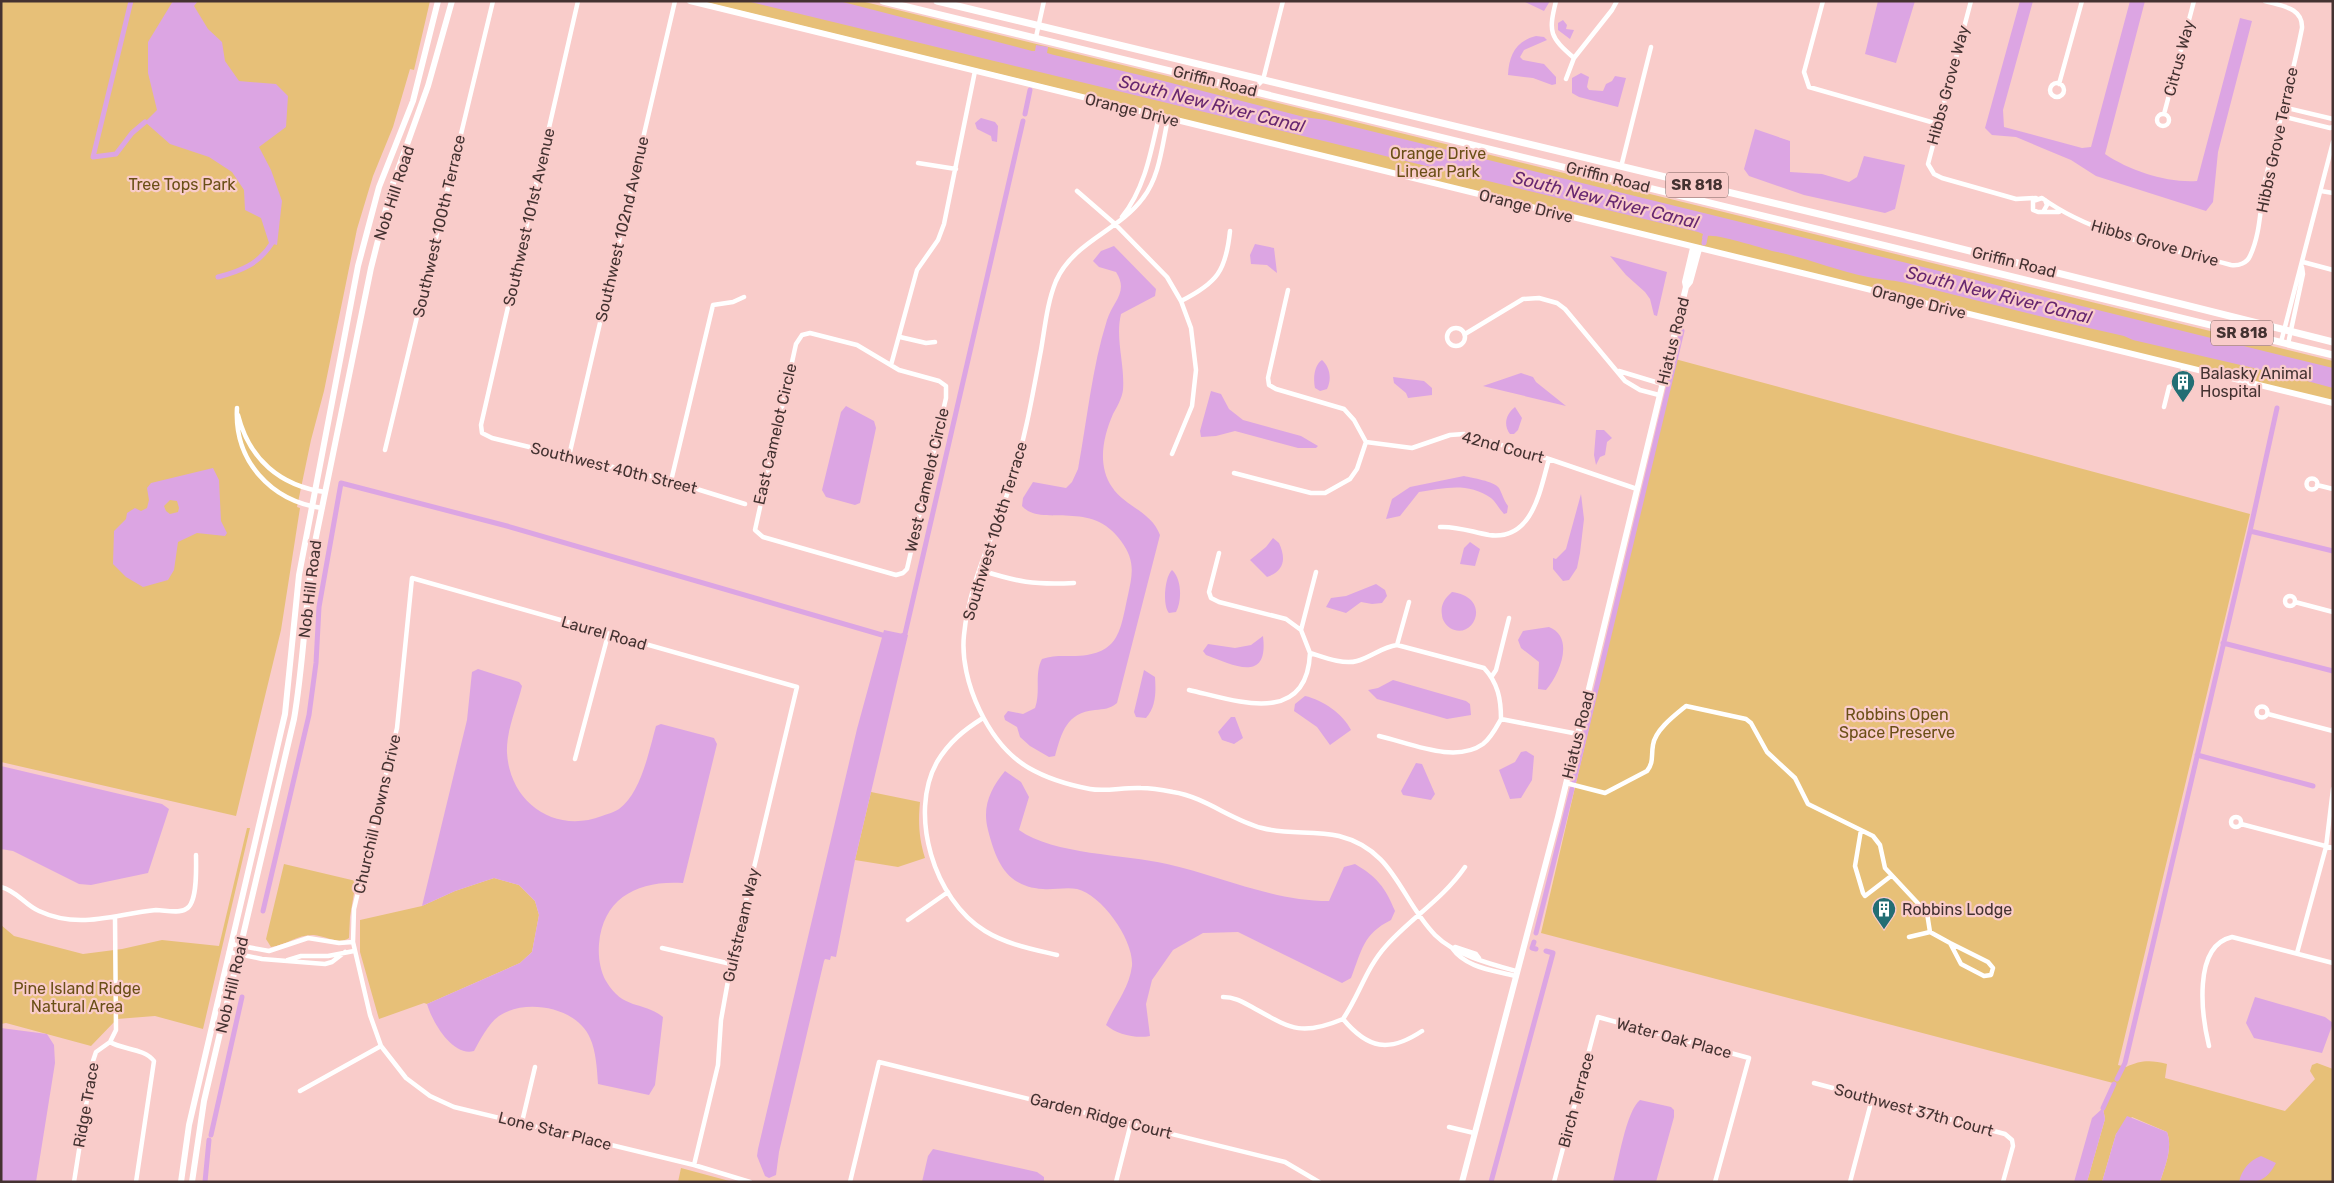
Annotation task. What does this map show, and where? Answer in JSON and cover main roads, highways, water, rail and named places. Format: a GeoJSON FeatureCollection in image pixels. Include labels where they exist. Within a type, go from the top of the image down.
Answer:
{"type":"FeatureCollection","features":[{"type":"Feature","properties":{"kind":"main road","name":"Griffin Road"},"geometry":{"type":"LineString","coordinates":[[883,1],[2333,355]]}},
{"type":"Feature","properties":{"kind":"main road","name":"Griffin Road"},"geometry":{"type":"LineString","coordinates":[[937,1],[2333,342]]}},
{"type":"Feature","properties":{"kind":"main road"},"geometry":{"type":"LineString","coordinates":[[1702,201],[1712,189]]}},
{"type":"Feature","properties":{"kind":"main road"},"geometry":{"type":"LineString","coordinates":[[1718,205],[1721,199],[1732,194]]}},
{"type":"Feature","properties":{"kind":"water"},"geometry":{"type":"Polygon","coordinates":[[[173,1],[198,1],[194,6],[208,29],[222,42],[225,61],[239,81],[276,84],[288,96],[286,127],[259,147],[271,170],[282,201],[277,245],[269,243],[261,218],[245,210],[244,190],[232,172],[209,157],[170,144],[145,122],[157,110],[148,73],[148,42],[173,1]]]}},
{"type":"Feature","properties":{"kind":"water","name":"South New River Canal"},"geometry":{"type":"Polygon","coordinates":[[[747,1],[839,1],[1032,51],[1035,51],[1036,45],[1048,47],[1047,53],[1054,55],[1304,117],[1326,120],[2333,368],[2333,388],[2296,378],[2282,378],[2275,373],[1905,283],[1856,274],[1730,239],[1712,236],[1707,236],[1707,239],[1702,238],[1703,234],[1698,232],[747,1]]]}},
{"type":"Feature","properties":{"kind":"water"},"geometry":{"type":"Polygon","coordinates":[[[1523,1],[1550,1],[1544,11],[1523,1]]]}},
{"type":"Feature","properties":{"kind":"water"},"geometry":{"type":"Polygon","coordinates":[[[1878,1],[1915,1],[1896,63],[1865,54],[1878,1]]]}},
{"type":"Feature","properties":{"kind":"water"},"geometry":{"type":"Polygon","coordinates":[[[2020,1],[2033,1],[2003,110],[2004,127],[2082,148],[2091,147],[2130,1],[2145,1],[2105,154],[2137,171],[2173,180],[2197,181],[2240,18],[2252,21],[2218,152],[2213,202],[2206,211],[2096,176],[2071,160],[2016,137],[1992,135],[1985,128],[2020,1]]]}},
{"type":"Feature","properties":{"kind":"water"},"geometry":{"type":"Polygon","coordinates":[[[1563,20],[1567,25],[1566,29],[1574,30],[1570,39],[1558,30],[1558,23],[1563,20]]]}},
{"type":"Feature","properties":{"kind":"water"},"geometry":{"type":"Polygon","coordinates":[[[1536,36],[1544,37],[1547,40],[1524,50],[1520,57],[1523,60],[1544,64],[1556,77],[1556,84],[1552,85],[1533,78],[1508,75],[1510,61],[1515,50],[1523,41],[1536,36]]]}},
{"type":"Feature","properties":{"kind":"water"},"geometry":{"type":"Polygon","coordinates":[[[1581,73],[1589,77],[1587,87],[1589,90],[1603,91],[1606,84],[1612,81],[1615,76],[1626,78],[1618,107],[1579,97],[1572,93],[1572,78],[1581,73]]]}},
{"type":"Feature","properties":{"kind":"water"},"geometry":{"type":"Polygon","coordinates":[[[981,118],[995,122],[998,126],[997,142],[992,141],[991,136],[977,129],[975,123],[981,118]]]}},
{"type":"Feature","properties":{"kind":"water"},"geometry":{"type":"Polygon","coordinates":[[[1755,129],[1790,141],[1790,172],[1822,174],[1849,182],[1857,177],[1864,156],[1905,165],[1895,209],[1885,213],[1804,195],[1749,176],[1744,169],[1755,129]]]}},
{"type":"Feature","properties":{"kind":"water"},"geometry":{"type":"Polygon","coordinates":[[[1255,244],[1274,248],[1277,273],[1267,265],[1251,264],[1250,255],[1255,244]]]}},
{"type":"Feature","properties":{"kind":"water"},"geometry":{"type":"Polygon","coordinates":[[[1114,246],[1156,289],[1155,296],[1121,314],[1119,333],[1123,390],[1104,441],[1104,470],[1117,494],[1151,520],[1160,535],[1117,703],[1107,708],[1085,712],[1071,720],[1063,732],[1055,756],[1049,757],[1030,746],[1020,737],[1017,727],[1005,720],[1004,716],[1008,711],[1023,714],[1035,708],[1038,696],[1038,671],[1042,659],[1054,656],[1091,654],[1102,651],[1110,645],[1120,630],[1131,580],[1132,567],[1129,554],[1121,541],[1109,528],[1096,520],[1082,517],[1041,515],[1030,512],[1022,506],[1023,498],[1033,482],[1066,488],[1072,482],[1078,469],[1097,356],[1107,320],[1119,296],[1121,285],[1116,272],[1099,267],[1093,261],[1101,251],[1114,246]]]}},
{"type":"Feature","properties":{"kind":"water"},"geometry":{"type":"Polygon","coordinates":[[[1610,256],[1667,272],[1657,316],[1654,315],[1650,299],[1645,292],[1626,275],[1610,256]]]}},
{"type":"Feature","properties":{"kind":"water"},"geometry":{"type":"Polygon","coordinates":[[[1322,360],[1327,366],[1330,377],[1327,389],[1320,391],[1315,388],[1314,377],[1317,365],[1322,360]]]}},
{"type":"Feature","properties":{"kind":"water"},"geometry":{"type":"Polygon","coordinates":[[[1521,373],[1533,377],[1536,382],[1566,406],[1483,386],[1521,373]]]}},
{"type":"Feature","properties":{"kind":"water"},"geometry":{"type":"Polygon","coordinates":[[[1393,377],[1424,381],[1432,388],[1432,395],[1408,398],[1406,393],[1394,383],[1393,377]]]}},
{"type":"Feature","properties":{"kind":"water"},"geometry":{"type":"Polygon","coordinates":[[[1211,391],[1221,394],[1229,409],[1243,420],[1301,436],[1318,446],[1316,448],[1298,448],[1235,431],[1216,436],[1201,437],[1200,431],[1211,391]]]}},
{"type":"Feature","properties":{"kind":"water"},"geometry":{"type":"Polygon","coordinates":[[[846,406],[874,421],[876,428],[860,503],[855,505],[826,497],[822,490],[841,412],[846,406]]]}},
{"type":"Feature","properties":{"kind":"water"},"geometry":{"type":"Polygon","coordinates":[[[1515,407],[1522,418],[1518,430],[1514,434],[1510,434],[1506,420],[1509,413],[1515,407]]]}},
{"type":"Feature","properties":{"kind":"water"},"geometry":{"type":"Polygon","coordinates":[[[1596,430],[1604,430],[1612,438],[1607,442],[1605,455],[1600,457],[1596,465],[1594,455],[1596,430]]]}},
{"type":"Feature","properties":{"kind":"water"},"geometry":{"type":"Polygon","coordinates":[[[213,468],[219,480],[221,521],[227,533],[225,536],[197,533],[178,542],[174,570],[168,580],[143,587],[126,577],[113,564],[114,531],[126,519],[127,513],[135,508],[141,511],[147,508],[149,500],[147,488],[151,483],[213,468]],[[170,500],[164,506],[166,511],[170,514],[178,512],[177,501],[170,500]]]}},
{"type":"Feature","properties":{"kind":"water"},"geometry":{"type":"Polygon","coordinates":[[[1464,476],[1488,482],[1499,488],[1508,506],[1507,513],[1504,514],[1491,498],[1482,493],[1465,488],[1447,488],[1419,492],[1400,516],[1386,519],[1392,499],[1410,487],[1464,476]]]}},
{"type":"Feature","properties":{"kind":"water"},"geometry":{"type":"Polygon","coordinates":[[[1581,494],[1584,519],[1577,568],[1569,580],[1563,581],[1553,569],[1553,558],[1556,559],[1566,549],[1581,494]]]}},
{"type":"Feature","properties":{"kind":"water"},"geometry":{"type":"Polygon","coordinates":[[[1273,538],[1279,543],[1283,559],[1281,568],[1267,577],[1250,560],[1266,547],[1273,538]]]}},
{"type":"Feature","properties":{"kind":"water"},"geometry":{"type":"Polygon","coordinates":[[[1470,542],[1480,549],[1475,566],[1460,564],[1464,548],[1470,542]]]}},
{"type":"Feature","properties":{"kind":"water"},"geometry":{"type":"Polygon","coordinates":[[[1172,570],[1178,579],[1180,596],[1176,612],[1169,613],[1165,591],[1172,570]]]}},
{"type":"Feature","properties":{"kind":"water"},"geometry":{"type":"Polygon","coordinates":[[[1376,584],[1385,590],[1387,596],[1382,603],[1361,602],[1346,613],[1326,607],[1331,598],[1346,596],[1376,584]]]}},
{"type":"Feature","properties":{"kind":"water"},"geometry":{"type":"Polygon","coordinates":[[[1452,592],[1465,596],[1473,602],[1476,610],[1475,618],[1466,629],[1458,631],[1450,628],[1443,619],[1442,605],[1452,592]]]}},
{"type":"Feature","properties":{"kind":"water"},"geometry":{"type":"Polygon","coordinates":[[[1549,627],[1557,632],[1563,647],[1560,666],[1546,690],[1538,689],[1539,662],[1521,648],[1518,640],[1523,631],[1549,627]]]}},
{"type":"Feature","properties":{"kind":"water"},"geometry":{"type":"Polygon","coordinates":[[[884,630],[908,635],[855,860],[836,957],[831,956],[830,960],[825,959],[824,961],[779,1152],[776,1175],[769,1178],[765,1176],[757,1156],[758,1149],[857,729],[884,630]]]}},
{"type":"Feature","properties":{"kind":"water"},"geometry":{"type":"Polygon","coordinates":[[[1263,636],[1263,651],[1260,661],[1255,666],[1237,666],[1206,655],[1203,651],[1208,644],[1235,648],[1251,645],[1263,636]]]}},
{"type":"Feature","properties":{"kind":"water"},"geometry":{"type":"Polygon","coordinates":[[[478,669],[519,682],[522,686],[508,736],[507,753],[510,771],[516,786],[526,800],[538,810],[552,817],[568,821],[585,821],[613,812],[627,802],[639,782],[656,726],[661,724],[714,738],[717,744],[683,883],[652,885],[626,895],[616,903],[608,914],[602,928],[599,958],[606,981],[619,997],[647,1008],[663,1017],[655,1085],[649,1095],[598,1084],[595,1054],[590,1038],[583,1027],[574,1019],[562,1013],[536,1007],[522,1007],[510,1011],[499,1016],[491,1023],[474,1051],[458,1049],[444,1036],[433,1019],[427,1004],[520,963],[532,952],[539,915],[535,901],[519,885],[494,878],[455,891],[422,906],[467,720],[472,672],[478,669]]]}},
{"type":"Feature","properties":{"kind":"water"},"geometry":{"type":"Polygon","coordinates":[[[1144,670],[1155,677],[1154,704],[1146,718],[1136,717],[1134,712],[1144,670]]]}},
{"type":"Feature","properties":{"kind":"water"},"geometry":{"type":"Polygon","coordinates":[[[1393,680],[1466,701],[1470,704],[1471,715],[1447,719],[1377,699],[1368,690],[1378,688],[1393,680]]]}},
{"type":"Feature","properties":{"kind":"water"},"geometry":{"type":"Polygon","coordinates":[[[1305,696],[1319,701],[1338,713],[1351,730],[1330,745],[1317,727],[1294,711],[1295,704],[1305,696]]]}},
{"type":"Feature","properties":{"kind":"water"},"geometry":{"type":"Polygon","coordinates":[[[1231,717],[1235,717],[1243,738],[1234,744],[1222,740],[1218,732],[1231,717]]]}},
{"type":"Feature","properties":{"kind":"water"},"geometry":{"type":"Polygon","coordinates":[[[1526,751],[1534,756],[1532,780],[1521,798],[1510,799],[1499,770],[1515,762],[1521,752],[1526,751]]]}},
{"type":"Feature","properties":{"kind":"water"},"geometry":{"type":"Polygon","coordinates":[[[1416,763],[1422,764],[1435,794],[1431,800],[1403,795],[1401,791],[1416,763]]]}},
{"type":"Feature","properties":{"kind":"water"},"geometry":{"type":"Polygon","coordinates":[[[1,766],[162,804],[169,809],[148,873],[91,885],[79,884],[13,851],[1,849],[1,766]]]}},
{"type":"Feature","properties":{"kind":"water"},"geometry":{"type":"Polygon","coordinates":[[[1005,771],[1021,782],[1029,797],[1019,830],[1034,838],[1090,853],[1167,864],[1247,887],[1308,900],[1329,901],[1344,867],[1355,864],[1380,883],[1395,911],[1391,920],[1374,931],[1369,937],[1361,951],[1351,978],[1342,983],[1238,932],[1203,933],[1173,950],[1152,980],[1146,1004],[1150,1036],[1139,1037],[1121,1033],[1106,1025],[1128,982],[1132,966],[1128,944],[1115,920],[1106,909],[1087,893],[1073,888],[1047,889],[1030,887],[1011,878],[999,862],[988,830],[986,814],[991,792],[1005,771]]]}},
{"type":"Feature","properties":{"kind":"water"},"geometry":{"type":"Polygon","coordinates":[[[2255,997],[2325,1017],[2333,1023],[2322,1053],[2254,1038],[2246,1023],[2255,997]]]}},
{"type":"Feature","properties":{"kind":"water"},"geometry":{"type":"Polygon","coordinates":[[[1,1028],[47,1034],[54,1045],[55,1063],[36,1182],[1,1182],[1,1028]]]}},
{"type":"Feature","properties":{"kind":"water"},"geometry":{"type":"Polygon","coordinates":[[[1640,1100],[1671,1107],[1674,1110],[1674,1117],[1656,1182],[1613,1182],[1623,1138],[1635,1106],[1640,1100]]]}},
{"type":"Feature","properties":{"kind":"water"},"geometry":{"type":"Polygon","coordinates":[[[2103,1108],[2105,1119],[2087,1182],[2074,1182],[2092,1118],[2103,1108]]]}},
{"type":"Feature","properties":{"kind":"water"},"geometry":{"type":"Polygon","coordinates":[[[2127,1116],[2167,1132],[2169,1151],[2160,1182],[2102,1182],[2116,1134],[2127,1116]]]}},
{"type":"Feature","properties":{"kind":"water"},"geometry":{"type":"Polygon","coordinates":[[[933,1149],[1037,1172],[1044,1177],[1044,1182],[922,1182],[928,1156],[933,1149]]]}},
{"type":"Feature","properties":{"kind":"water"},"geometry":{"type":"Polygon","coordinates":[[[2261,1156],[2276,1163],[2269,1174],[2261,1180],[2239,1182],[2247,1166],[2261,1156]]]}},
{"type":"Feature","properties":{"kind":"waterway"},"geometry":{"type":"LineString","coordinates":[[131,1],[93,157],[116,154],[132,133],[145,122]]}},
{"type":"Feature","properties":{"kind":"waterway"},"geometry":{"type":"LineString","coordinates":[[1025,114],[1030,90]]}},
{"type":"Feature","properties":{"kind":"waterway"},"geometry":{"type":"LineString","coordinates":[[900,638],[905,634],[1023,121]]}},
{"type":"Feature","properties":{"kind":"waterway"},"geometry":{"type":"LineString","coordinates":[[1704,243],[1706,233]]}},
{"type":"Feature","properties":{"kind":"waterway"},"geometry":{"type":"LineString","coordinates":[[218,277],[249,266],[272,243]]}},
{"type":"Feature","properties":{"kind":"waterway"},"geometry":{"type":"LineString","coordinates":[[1574,781],[1682,331]]}},
{"type":"Feature","properties":{"kind":"waterway"},"geometry":{"type":"LineString","coordinates":[[2277,408],[2250,531],[2333,551]]}},
{"type":"Feature","properties":{"kind":"waterway"},"geometry":{"type":"LineString","coordinates":[[263,911],[309,715],[316,663],[319,607],[341,483],[507,526],[889,637]]}},
{"type":"Feature","properties":{"kind":"waterway"},"geometry":{"type":"LineString","coordinates":[[2117,1079],[2125,1063],[2250,531]]}},
{"type":"Feature","properties":{"kind":"waterway"},"geometry":{"type":"LineString","coordinates":[[2223,643],[2333,671]]}},
{"type":"Feature","properties":{"kind":"waterway"},"geometry":{"type":"LineString","coordinates":[[2197,755],[2313,786]]}},
{"type":"Feature","properties":{"kind":"waterway"},"geometry":{"type":"LineString","coordinates":[[1536,933],[1572,789]]}},
{"type":"Feature","properties":{"kind":"waterway"},"geometry":{"type":"LineString","coordinates":[[1534,942],[1532,948],[1536,949]]}},
{"type":"Feature","properties":{"kind":"waterway"},"geometry":{"type":"LineString","coordinates":[[1491,1182],[1553,953],[1546,951]]}},
{"type":"Feature","properties":{"kind":"waterway"},"geometry":{"type":"LineString","coordinates":[[211,1135],[242,997]]}},
{"type":"Feature","properties":{"kind":"waterway"},"geometry":{"type":"LineString","coordinates":[[2103,1108],[2114,1084]]}},
{"type":"Feature","properties":{"kind":"waterway"},"geometry":{"type":"LineString","coordinates":[[205,1182],[209,1140]]}},
{"type":"Feature","properties":{"kind":"place","name":"Balasky Animal Hospital"},"geometry":{"type":"Point","coordinates":[2183,403]}},
{"type":"Feature","properties":{"kind":"place","name":"Robbins Lodge"},"geometry":{"type":"Point","coordinates":[1884,930]}},
{"type":"Feature","properties":{"kind":"park label","name":"Orange Drive Linear Park"},"geometry":{"type":"Point","coordinates":[1438,162]}},
{"type":"Feature","properties":{"kind":"park label","name":"Tree Tops Park"},"geometry":{"type":"Point","coordinates":[182,184]}},
{"type":"Feature","properties":{"kind":"park label","name":"Robbins Open Space Preserve"},"geometry":{"type":"Point","coordinates":[1897,723]}},
{"type":"Feature","properties":{"kind":"park label","name":"Pine Island Ridge Natural Area"},"geometry":{"type":"Point","coordinates":[77,997]}}]}
